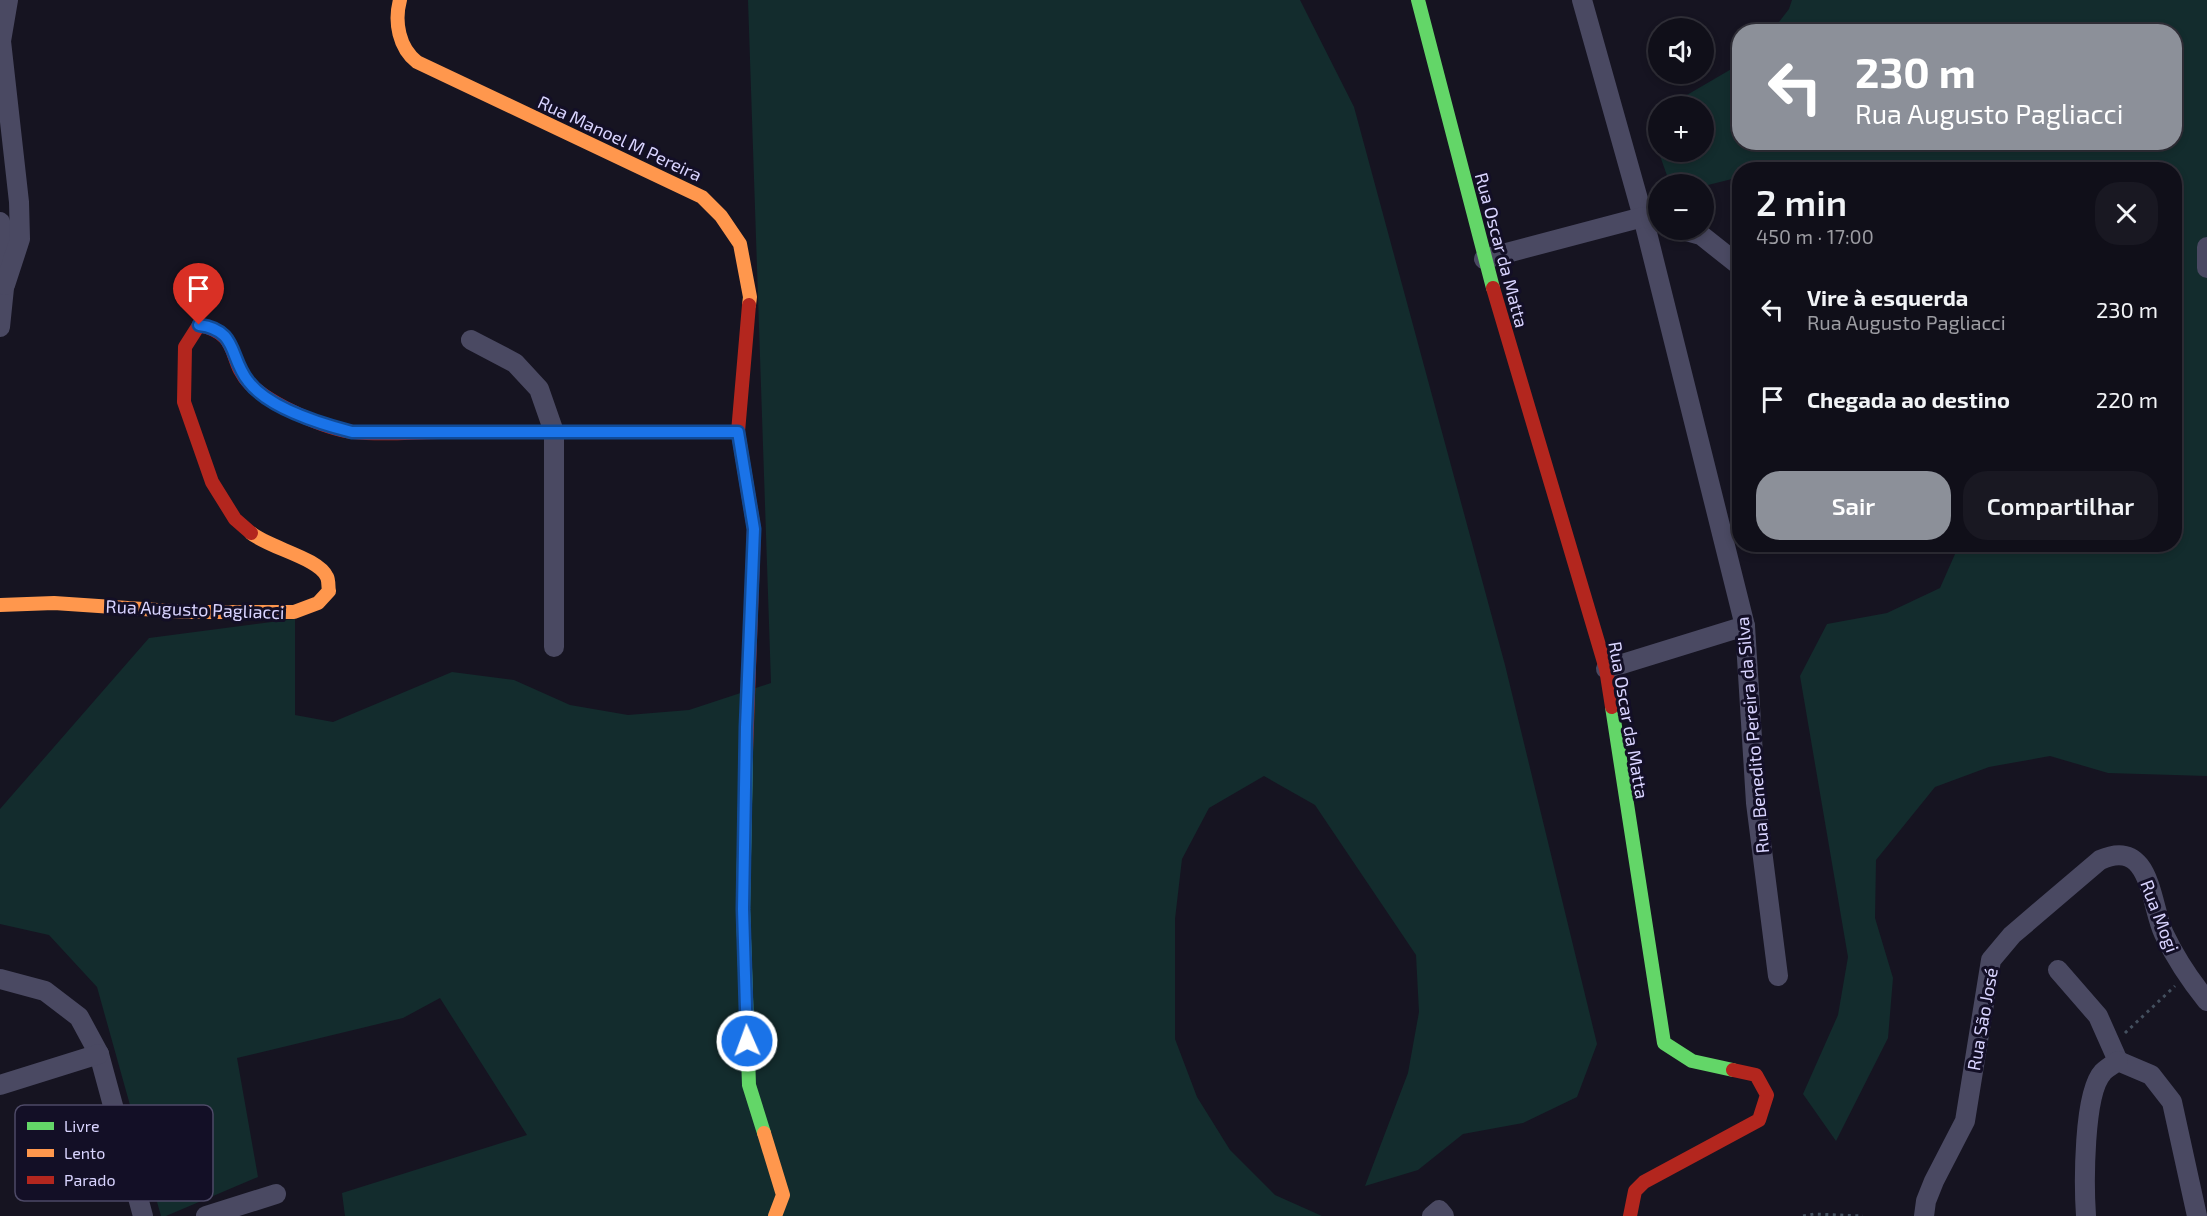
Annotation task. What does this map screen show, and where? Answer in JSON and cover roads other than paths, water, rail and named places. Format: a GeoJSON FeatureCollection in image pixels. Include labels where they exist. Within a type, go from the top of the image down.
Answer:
{"type":"FeatureCollection","features":[{"type":"Feature","properties":{"kind":"street"},"geometry":{"type":"LineString","coordinates":[[5,285],[20,239],[19,202],[1,41],[8,0]]}},
{"type":"Feature","properties":{"kind":"street","name":"Rua Manoel M Pereira"},"geometry":{"type":"LineString","coordinates":[[400,0],[396,9],[400,36],[412,58],[434,71],[702,197],[721,216],[740,244],[750,297],[738,432],[754,529],[746,727],[743,909],[749,1085],[783,1195],[775,1216]]}},
{"type":"Feature","properties":{"kind":"street","name":"Rua Oscar da Matta"},"geometry":{"type":"LineString","coordinates":[[1418,0],[1484,259],[1606,669],[1664,1043],[1692,1061],[1756,1075],[1767,1095],[1760,1120],[1644,1182],[1635,1191],[1630,1216]]}},
{"type":"Feature","properties":{"kind":"street","name":"Rua Benedito Pereira da Silva"},"geometry":{"type":"LineString","coordinates":[[1582,0],[1648,209]]}},
{"type":"Feature","properties":{"kind":"street"},"geometry":{"type":"LineString","coordinates":[[1484,259],[1648,220]]}},
{"type":"Feature","properties":{"kind":"street"},"geometry":{"type":"LineString","coordinates":[[0,222],[8,249],[1,325]]}},
{"type":"Feature","properties":{"kind":"street","name":"Rua Benedito Pereira da Silva"},"geometry":{"type":"LineString","coordinates":[[1656,240],[1745,626],[1756,803],[1778,976]]}},
{"type":"Feature","properties":{"kind":"street"},"geometry":{"type":"LineString","coordinates":[[1707,240],[1732,260]]}},
{"type":"Feature","properties":{"kind":"street"},"geometry":{"type":"LineString","coordinates":[[2207,247],[2207,268]]}},
{"type":"Feature","properties":{"kind":"street","name":"Rua Augusto Pagliacci"},"geometry":{"type":"LineString","coordinates":[[0,605],[54,603],[187,612],[294,612],[318,603],[329,591],[327,576],[314,563],[261,540],[235,519],[212,482],[184,402],[185,347],[199,325],[214,327],[228,340],[248,382],[273,402],[311,421],[352,432],[738,432]]}},
{"type":"Feature","properties":{"kind":"street"},"geometry":{"type":"LineString","coordinates":[[471,340],[515,363],[539,389],[554,432],[554,647]]}},
{"type":"Feature","properties":{"kind":"street"},"geometry":{"type":"LineString","coordinates":[[1606,669],[1745,626]]}},
{"type":"Feature","properties":{"kind":"street","name":"Rua Mogi"},"geometry":{"type":"LineString","coordinates":[[2100,860],[2113,855],[2126,856],[2138,864],[2148,879],[2163,932],[2186,975],[2207,1001]]}},
{"type":"Feature","properties":{"kind":"street","name":"Rua São José"},"geometry":{"type":"LineString","coordinates":[[1924,1216],[1926,1201],[1934,1181],[1965,1121],[1991,960],[2012,935],[2100,860]]}},
{"type":"Feature","properties":{"kind":"street"},"geometry":{"type":"LineString","coordinates":[[2058,970],[2098,1016],[2114,1054],[2151,1075],[2172,1102],[2197,1216]]}},
{"type":"Feature","properties":{"kind":"street"},"geometry":{"type":"LineString","coordinates":[[0,979],[45,991],[79,1017],[99,1054],[113,1105]]}},
{"type":"Feature","properties":{"kind":"street"},"geometry":{"type":"LineString","coordinates":[[0,1085],[99,1054]]}},
{"type":"Feature","properties":{"kind":"street"},"geometry":{"type":"LineString","coordinates":[[2086,1216],[2084,1185],[2091,1101],[2102,1072],[2114,1054]]}},
{"type":"Feature","properties":{"kind":"street"},"geometry":{"type":"LineString","coordinates":[[206,1216],[276,1194]]}},
{"type":"Feature","properties":{"kind":"street"},"geometry":{"type":"LineString","coordinates":[[139,1201],[143,1216]]}},
{"type":"Feature","properties":{"kind":"street"},"geometry":{"type":"LineString","coordinates":[[1432,1216],[1439,1210],[1444,1216]]}}]}
